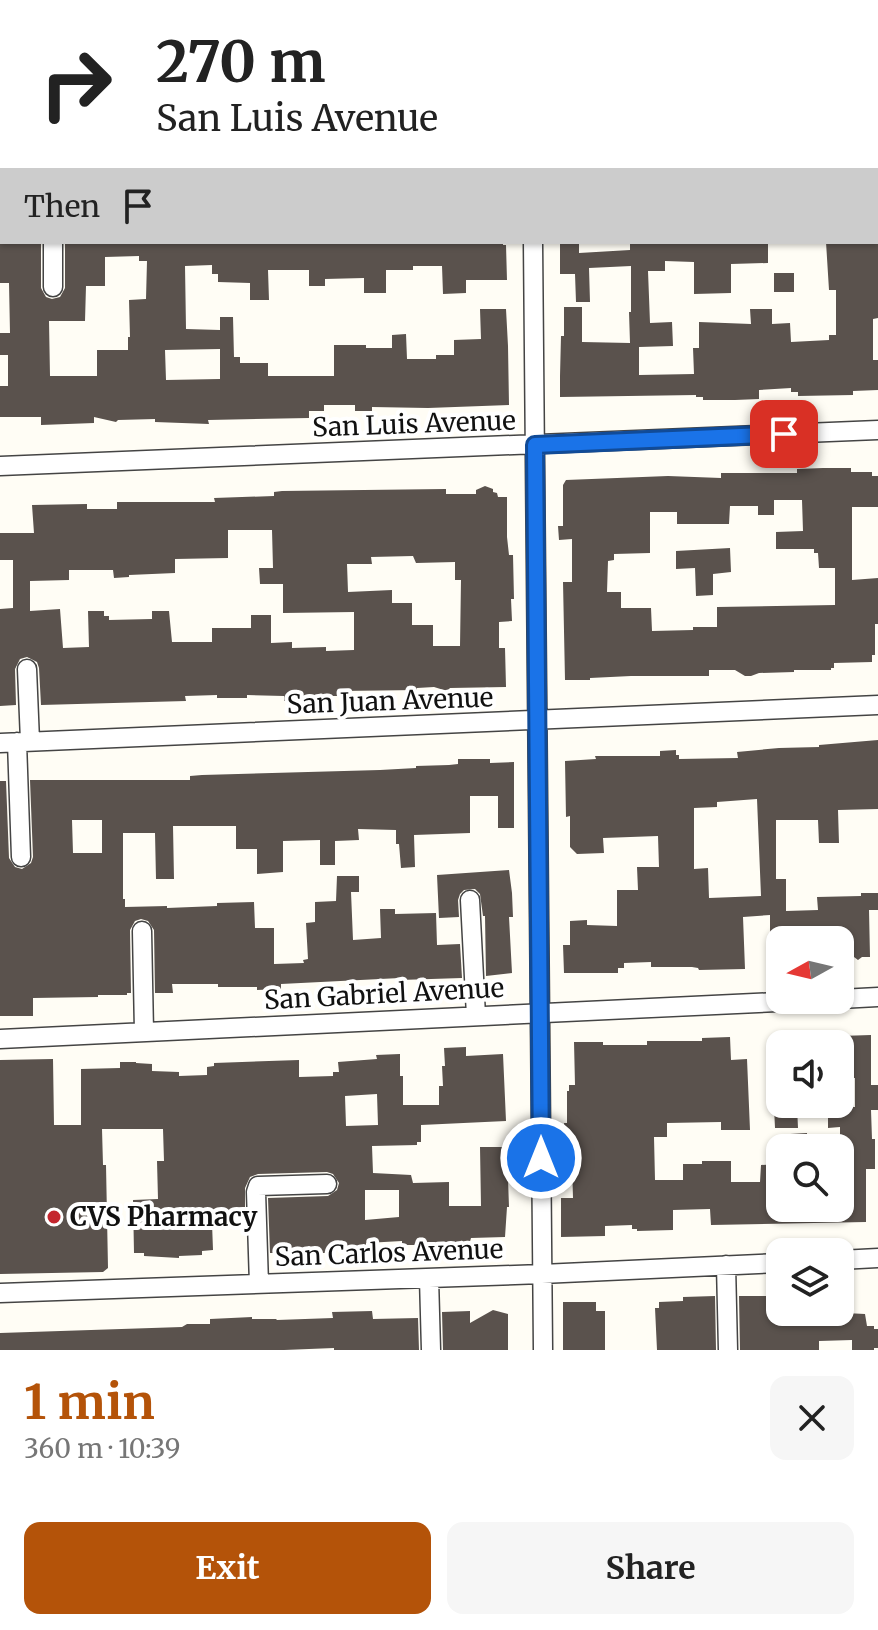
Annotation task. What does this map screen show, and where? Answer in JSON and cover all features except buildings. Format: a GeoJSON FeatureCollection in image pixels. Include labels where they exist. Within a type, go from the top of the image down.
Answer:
{"type":"FeatureCollection","features":[{"type":"Feature","properties":{"kind":"street"},"geometry":{"type":"LineString","coordinates":[[53,244],[53,287]]}},
{"type":"Feature","properties":{"kind":"street"},"geometry":{"type":"LineString","coordinates":[[533,244],[543,1350]]}},
{"type":"Feature","properties":{"kind":"street","name":"San Luis Avenue"},"geometry":{"type":"LineString","coordinates":[[0,466],[878,430]]}},
{"type":"Feature","properties":{"kind":"street"},"geometry":{"type":"LineString","coordinates":[[21,857],[16,742],[27,669]]}},
{"type":"Feature","properties":{"kind":"street","name":"San Juan Avenue"},"geometry":{"type":"LineString","coordinates":[[16,742],[878,705]]}},
{"type":"Feature","properties":{"kind":"street"},"geometry":{"type":"LineString","coordinates":[[470,900],[476,1016]]}},
{"type":"Feature","properties":{"kind":"street"},"geometry":{"type":"LineString","coordinates":[[142,931],[144,1032]]}},
{"type":"Feature","properties":{"kind":"street"},"geometry":{"type":"LineString","coordinates":[[854,998],[878,997]]}},
{"type":"Feature","properties":{"kind":"street","name":"San Gabriel Avenue"},"geometry":{"type":"LineString","coordinates":[[0,1039],[766,1002]]}},
{"type":"Feature","properties":{"kind":"street"},"geometry":{"type":"LineString","coordinates":[[259,1284],[258,1186],[327,1184]]}},
{"type":"Feature","properties":{"kind":"street"},"geometry":{"type":"LineString","coordinates":[[854,1259],[878,1258]]}},
{"type":"Feature","properties":{"kind":"street","name":"San Carlos Avenue"},"geometry":{"type":"LineString","coordinates":[[0,1293],[766,1264]]}},
{"type":"Feature","properties":{"kind":"street"},"geometry":{"type":"LineString","coordinates":[[726,1265],[728,1350]]}},
{"type":"Feature","properties":{"kind":"street"},"geometry":{"type":"LineString","coordinates":[[429,1278],[431,1350]]}},
{"type":"Feature","properties":{"kind":"place","name":"CVS Pharmacy"},"geometry":{"type":"Point","coordinates":[54,1217]}},
{"type":"Feature","properties":{"kind":"route"},"geometry":{"type":"LineString","coordinates":[[541,1158],[535,445],[784,434]]}}]}
